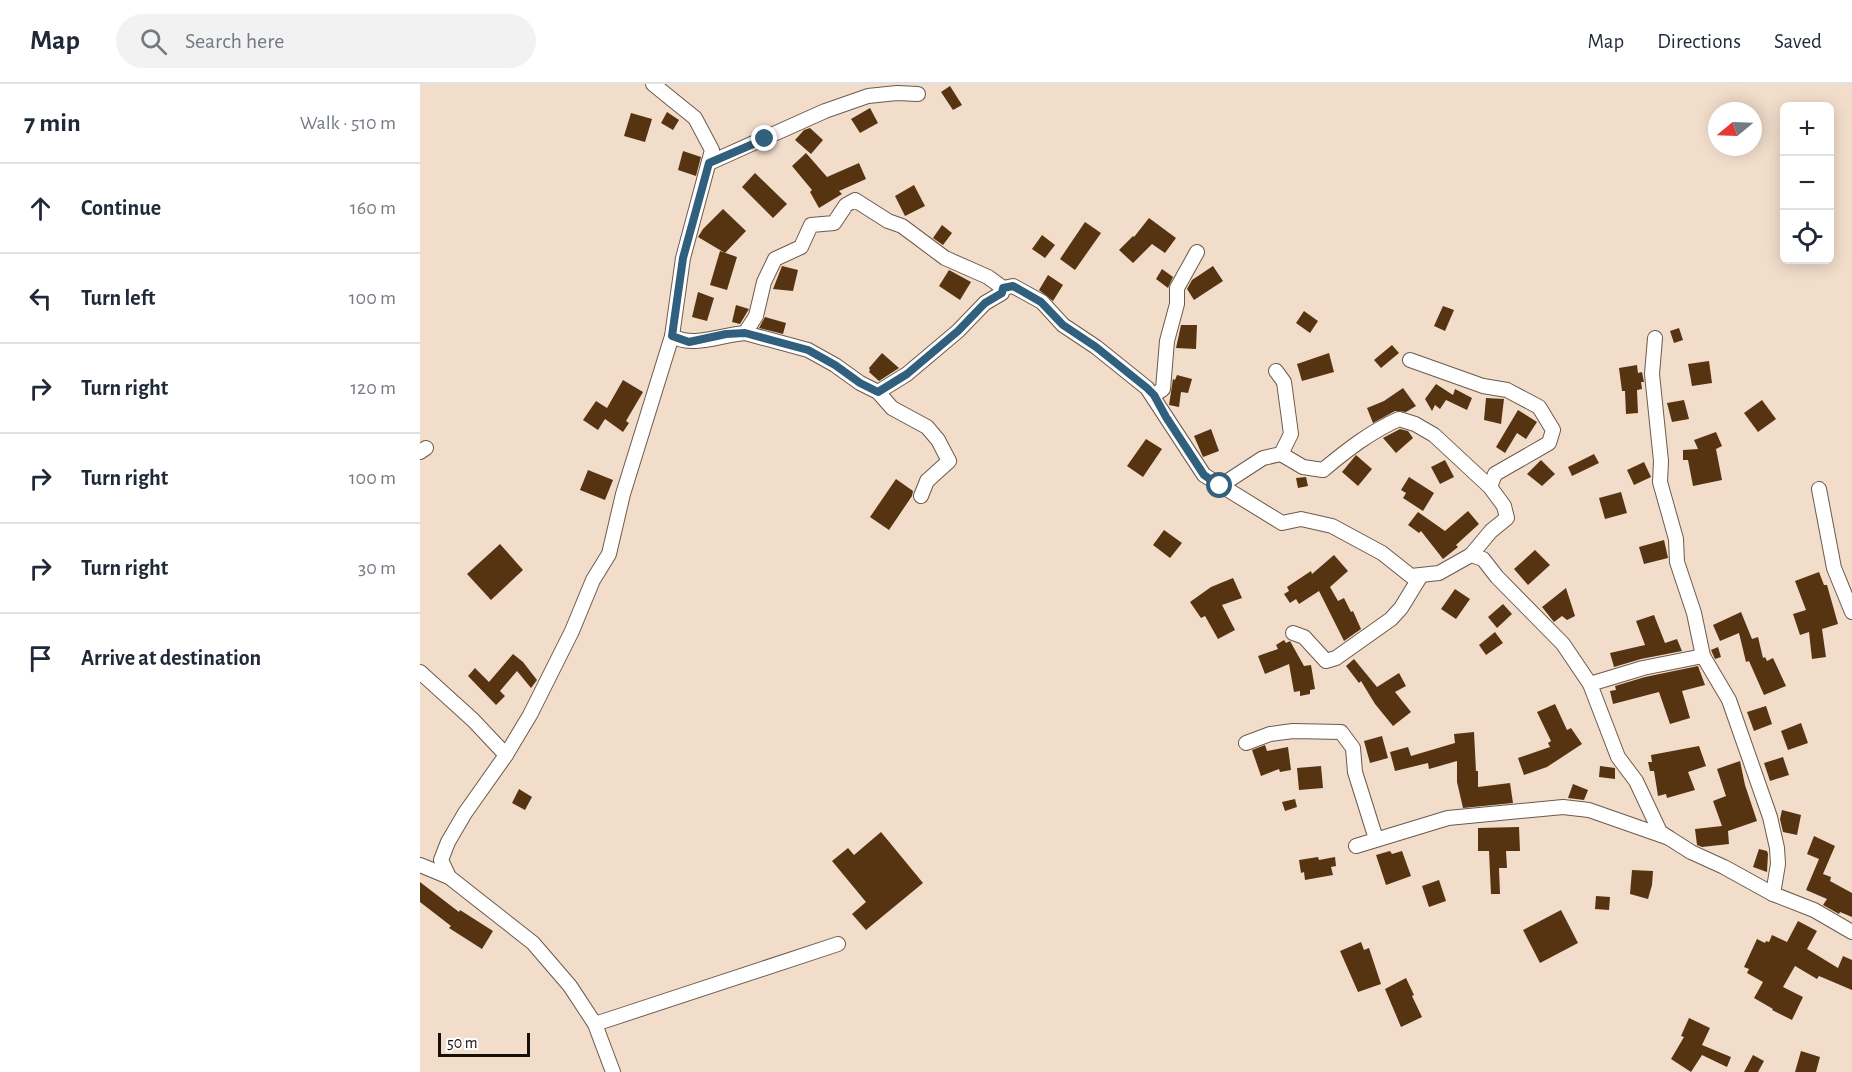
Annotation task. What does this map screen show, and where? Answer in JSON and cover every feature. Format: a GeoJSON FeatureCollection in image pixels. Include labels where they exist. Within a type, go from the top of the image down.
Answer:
{"type":"FeatureCollection","features":[{"type":"Feature","properties":{"kind":"street"},"geometry":{"type":"LineString","coordinates":[[449,876],[441,860],[448,842],[484,783],[506,755],[548,681],[593,580],[609,554],[623,494],[672,336],[683,258],[712,150],[695,118],[653,84]]}},
{"type":"Feature","properties":{"kind":"street"},"geometry":{"type":"LineString","coordinates":[[709,163],[825,111],[868,96],[897,93],[918,94]]}},
{"type":"Feature","properties":{"kind":"street"},"geometry":{"type":"LineString","coordinates":[[745,333],[756,316],[764,282],[775,259],[801,247],[811,225],[834,223],[846,205],[855,200],[888,221],[902,226],[945,258],[988,277],[1003,288],[1013,286],[1041,302],[1063,325],[1096,347],[1154,395],[1204,475],[1220,486],[1282,523],[1301,519],[1332,526],[1382,553],[1411,576],[1420,577],[1439,573],[1471,555],[1491,531],[1507,518],[1504,506],[1490,487],[1434,435],[1415,424],[1399,419],[1380,427],[1355,443],[1323,470],[1303,467],[1281,454],[1263,458],[1220,486]]}},
{"type":"Feature","properties":{"kind":"street"},"geometry":{"type":"LineString","coordinates":[[1154,395],[1163,389],[1167,341],[1177,304],[1177,288],[1197,252]]}},
{"type":"Feature","properties":{"kind":"street"},"geometry":{"type":"LineString","coordinates":[[878,392],[907,374],[958,331],[985,303],[1002,293],[1003,288]]}},
{"type":"Feature","properties":{"kind":"street"},"geometry":{"type":"LineString","coordinates":[[672,336],[689,342],[726,334],[745,333],[808,350],[878,392],[892,408],[927,428],[938,440],[949,461],[927,481],[921,496]]}},
{"type":"Feature","properties":{"kind":"street"},"geometry":{"type":"LineString","coordinates":[[1655,338],[1652,374],[1661,461],[1660,482],[1676,539],[1677,562],[1694,613],[1703,656],[1729,700],[1770,817],[1778,864],[1773,894]]}},
{"type":"Feature","properties":{"kind":"street"},"geometry":{"type":"LineString","coordinates":[[1410,360],[1483,386],[1507,390],[1539,408],[1553,430],[1549,443],[1495,474],[1490,487]]}},
{"type":"Feature","properties":{"kind":"street"},"geometry":{"type":"LineString","coordinates":[[1276,371],[1284,382],[1291,434],[1281,454]]}},
{"type":"Feature","properties":{"kind":"street"},"geometry":{"type":"LineString","coordinates":[[1819,489],[1834,568],[1852,612]]}},
{"type":"Feature","properties":{"kind":"street"},"geometry":{"type":"LineString","coordinates":[[1471,555],[1483,559],[1497,578],[1563,644],[1590,684],[1618,757],[1636,781],[1660,832],[1691,852],[1773,894],[1814,910],[1852,932]]}},
{"type":"Feature","properties":{"kind":"street"},"geometry":{"type":"LineString","coordinates":[[1293,633],[1305,637],[1326,661],[1336,658],[1391,619],[1401,608],[1420,577]]}},
{"type":"Feature","properties":{"kind":"street"},"geometry":{"type":"LineString","coordinates":[[1590,684],[1643,668],[1703,656]]}},
{"type":"Feature","properties":{"kind":"street"},"geometry":{"type":"LineString","coordinates":[[420,672],[474,720],[506,755]]}},
{"type":"Feature","properties":{"kind":"street"},"geometry":{"type":"LineString","coordinates":[[1246,743],[1270,734],[1293,731],[1341,732],[1353,748],[1355,772],[1376,839]]}},
{"type":"Feature","properties":{"kind":"street"},"geometry":{"type":"LineString","coordinates":[[1356,846],[1448,818],[1563,807],[1589,810],[1670,838]]}},
{"type":"Feature","properties":{"kind":"street"},"geometry":{"type":"LineString","coordinates":[[420,864],[449,876],[533,943],[570,986],[595,1024],[613,1072]]}},
{"type":"Feature","properties":{"kind":"street"},"geometry":{"type":"LineString","coordinates":[[595,1024],[838,944]]}},
{"type":"Feature","properties":{"kind":"building"},"geometry":{"type":"Polygon","coordinates":[[[950,86],[962,105],[953,110],[941,92],[950,86]]]}},
{"type":"Feature","properties":{"kind":"building"},"geometry":{"type":"Polygon","coordinates":[[[870,108],[878,123],[860,133],[851,119],[870,108]]]}},
{"type":"Feature","properties":{"kind":"building"},"geometry":{"type":"Polygon","coordinates":[[[667,112],[679,120],[673,130],[661,123],[667,112]]]}},
{"type":"Feature","properties":{"kind":"building"},"geometry":{"type":"Polygon","coordinates":[[[631,113],[652,119],[645,142],[624,136],[631,113]]]}},
{"type":"Feature","properties":{"kind":"building"},"geometry":{"type":"Polygon","coordinates":[[[810,128],[823,140],[811,154],[795,140],[804,130],[810,128]]]}},
{"type":"Feature","properties":{"kind":"building"},"geometry":{"type":"Polygon","coordinates":[[[683,151],[701,157],[696,176],[678,170],[683,151]]]}},
{"type":"Feature","properties":{"kind":"building"},"geometry":{"type":"Polygon","coordinates":[[[806,153],[827,177],[859,163],[866,179],[839,191],[842,194],[819,208],[810,192],[812,190],[792,166],[806,153]]]}},
{"type":"Feature","properties":{"kind":"building"},"geometry":{"type":"Polygon","coordinates":[[[755,173],[787,204],[773,218],[742,187],[755,173]]]}},
{"type":"Feature","properties":{"kind":"building"},"geometry":{"type":"Polygon","coordinates":[[[914,185],[925,206],[905,216],[895,196],[914,185]]]}},
{"type":"Feature","properties":{"kind":"building"},"geometry":{"type":"Polygon","coordinates":[[[723,209],[746,231],[725,253],[698,237],[723,209]]]}},
{"type":"Feature","properties":{"kind":"building"},"geometry":{"type":"Polygon","coordinates":[[[1149,218],[1176,238],[1165,253],[1152,244],[1133,263],[1119,250],[1134,237],[1149,218]]]}},
{"type":"Feature","properties":{"kind":"building"},"geometry":{"type":"Polygon","coordinates":[[[1085,222],[1101,233],[1075,270],[1060,259],[1085,222]]]}},
{"type":"Feature","properties":{"kind":"building"},"geometry":{"type":"Polygon","coordinates":[[[942,225],[952,233],[943,245],[933,238],[942,225]]]}},
{"type":"Feature","properties":{"kind":"building"},"geometry":{"type":"Polygon","coordinates":[[[1042,235],[1055,245],[1045,258],[1032,249],[1042,235]]]}},
{"type":"Feature","properties":{"kind":"building"},"geometry":{"type":"Polygon","coordinates":[[[720,251],[737,257],[727,290],[710,285],[720,251]]]}},
{"type":"Feature","properties":{"kind":"building"},"geometry":{"type":"Polygon","coordinates":[[[782,266],[798,270],[793,291],[773,289],[782,266]]]}},
{"type":"Feature","properties":{"kind":"building"},"geometry":{"type":"Polygon","coordinates":[[[1213,266],[1223,281],[1194,300],[1187,289],[1192,280],[1213,266]]]}},
{"type":"Feature","properties":{"kind":"building"},"geometry":{"type":"Polygon","coordinates":[[[1162,269],[1173,277],[1168,288],[1156,279],[1162,269]]]}},
{"type":"Feature","properties":{"kind":"building"},"geometry":{"type":"Polygon","coordinates":[[[949,270],[971,282],[960,300],[939,286],[949,270]]]}},
{"type":"Feature","properties":{"kind":"building"},"geometry":{"type":"Polygon","coordinates":[[[1048,275],[1063,285],[1053,301],[1039,290],[1048,275]]]}},
{"type":"Feature","properties":{"kind":"building"},"geometry":{"type":"Polygon","coordinates":[[[698,292],[714,298],[707,321],[692,317],[698,292]]]}},
{"type":"Feature","properties":{"kind":"building"},"geometry":{"type":"Polygon","coordinates":[[[736,305],[749,309],[740,324],[732,322],[736,305]]]}},
{"type":"Feature","properties":{"kind":"building"},"geometry":{"type":"Polygon","coordinates":[[[1443,306],[1454,310],[1445,331],[1434,326],[1443,306]]]}},
{"type":"Feature","properties":{"kind":"building"},"geometry":{"type":"Polygon","coordinates":[[[1304,311],[1318,321],[1310,333],[1296,323],[1304,311]]]}},
{"type":"Feature","properties":{"kind":"building"},"geometry":{"type":"Polygon","coordinates":[[[765,317],[786,323],[783,334],[759,328],[765,317]]]}},
{"type":"Feature","properties":{"kind":"building"},"geometry":{"type":"Polygon","coordinates":[[[1181,325],[1197,325],[1196,349],[1176,348],[1181,325]]]}},
{"type":"Feature","properties":{"kind":"building"},"geometry":{"type":"Polygon","coordinates":[[[1679,328],[1683,340],[1674,343],[1670,331],[1679,328]]]}},
{"type":"Feature","properties":{"kind":"building"},"geometry":{"type":"Polygon","coordinates":[[[1392,345],[1399,353],[1381,368],[1374,360],[1392,345]]]}},
{"type":"Feature","properties":{"kind":"building"},"geometry":{"type":"Polygon","coordinates":[[[882,353],[899,368],[879,381],[869,372],[869,368],[882,353]]]}},
{"type":"Feature","properties":{"kind":"building"},"geometry":{"type":"Polygon","coordinates":[[[1329,353],[1334,372],[1302,381],[1297,364],[1329,353]]]}},
{"type":"Feature","properties":{"kind":"building"},"geometry":{"type":"Polygon","coordinates":[[[1709,361],[1712,383],[1692,386],[1688,364],[1709,361]]]}},
{"type":"Feature","properties":{"kind":"building"},"geometry":{"type":"Polygon","coordinates":[[[1637,365],[1638,373],[1642,372],[1644,382],[1641,382],[1642,389],[1637,390],[1638,413],[1626,414],[1625,391],[1622,391],[1619,368],[1637,365]]]}},
{"type":"Feature","properties":{"kind":"building"},"geometry":{"type":"Polygon","coordinates":[[[1177,375],[1192,379],[1188,393],[1181,392],[1179,407],[1169,405],[1173,379],[1175,380],[1177,375]]]}},
{"type":"Feature","properties":{"kind":"building"},"geometry":{"type":"Polygon","coordinates":[[[623,380],[643,392],[626,421],[629,423],[623,432],[605,419],[598,430],[583,420],[596,401],[607,408],[623,380]]]}},
{"type":"Feature","properties":{"kind":"building"},"geometry":{"type":"Polygon","coordinates":[[[1436,384],[1453,395],[1455,389],[1472,398],[1467,410],[1446,400],[1440,409],[1435,405],[1432,411],[1425,399],[1436,384]]]}},
{"type":"Feature","properties":{"kind":"building"},"geometry":{"type":"Polygon","coordinates":[[[1403,388],[1416,406],[1406,412],[1395,411],[1373,423],[1367,408],[1384,401],[1403,388]]]}},
{"type":"Feature","properties":{"kind":"building"},"geometry":{"type":"Polygon","coordinates":[[[1486,398],[1504,399],[1501,424],[1484,420],[1486,398]]]}},
{"type":"Feature","properties":{"kind":"building"},"geometry":{"type":"Polygon","coordinates":[[[1684,400],[1689,419],[1672,422],[1667,403],[1684,400]]]}},
{"type":"Feature","properties":{"kind":"building"},"geometry":{"type":"Polygon","coordinates":[[[1762,400],[1776,419],[1758,432],[1744,413],[1762,400]]]}},
{"type":"Feature","properties":{"kind":"building"},"geometry":{"type":"Polygon","coordinates":[[[1518,410],[1537,422],[1526,439],[1517,433],[1505,453],[1496,447],[1518,410]]]}},
{"type":"Feature","properties":{"kind":"building"},"geometry":{"type":"Polygon","coordinates":[[[1211,429],[1219,451],[1203,457],[1194,436],[1211,429]]]}},
{"type":"Feature","properties":{"kind":"building"},"geometry":{"type":"Polygon","coordinates":[[[1400,429],[1408,431],[1413,438],[1396,453],[1383,438],[1400,429]]]}},
{"type":"Feature","properties":{"kind":"building"},"geometry":{"type":"Polygon","coordinates":[[[1716,432],[1722,446],[1716,449],[1722,480],[1693,486],[1688,460],[1683,460],[1683,450],[1698,449],[1694,440],[1716,432]]]}},
{"type":"Feature","properties":{"kind":"building"},"geometry":{"type":"Polygon","coordinates":[[[1146,439],[1162,449],[1143,477],[1127,466],[1146,439]]]}},
{"type":"Feature","properties":{"kind":"building"},"geometry":{"type":"Polygon","coordinates":[[[1594,454],[1599,463],[1572,476],[1568,467],[1594,454]]]}},
{"type":"Feature","properties":{"kind":"building"},"geometry":{"type":"Polygon","coordinates":[[[1356,455],[1372,469],[1358,486],[1342,472],[1356,455]]]}},
{"type":"Feature","properties":{"kind":"building"},"geometry":{"type":"Polygon","coordinates":[[[1445,460],[1454,477],[1440,484],[1431,467],[1445,460]]]}},
{"type":"Feature","properties":{"kind":"building"},"geometry":{"type":"Polygon","coordinates":[[[1541,460],[1555,474],[1542,486],[1527,474],[1541,460]]]}},
{"type":"Feature","properties":{"kind":"building"},"geometry":{"type":"Polygon","coordinates":[[[1644,462],[1651,477],[1634,485],[1627,470],[1644,462]]]}},
{"type":"Feature","properties":{"kind":"building"},"geometry":{"type":"Polygon","coordinates":[[[588,470],[613,480],[605,500],[580,490],[588,470]]]}},
{"type":"Feature","properties":{"kind":"building"},"geometry":{"type":"Polygon","coordinates":[[[1306,477],[1308,486],[1298,488],[1296,478],[1306,477]]]}},
{"type":"Feature","properties":{"kind":"building"},"geometry":{"type":"Polygon","coordinates":[[[1409,477],[1434,493],[1423,511],[1403,498],[1406,493],[1401,490],[1409,477]]]}},
{"type":"Feature","properties":{"kind":"building"},"geometry":{"type":"Polygon","coordinates":[[[896,479],[913,491],[889,530],[870,517],[896,479]]]}},
{"type":"Feature","properties":{"kind":"building"},"geometry":{"type":"Polygon","coordinates":[[[1621,492],[1627,513],[1605,519],[1599,498],[1621,492]]]}},
{"type":"Feature","properties":{"kind":"building"},"geometry":{"type":"Polygon","coordinates":[[[1468,511],[1479,524],[1456,545],[1458,547],[1443,559],[1421,531],[1419,533],[1408,525],[1418,512],[1445,531],[1468,511]]]}},
{"type":"Feature","properties":{"kind":"building"},"geometry":{"type":"Polygon","coordinates":[[[1164,530],[1182,543],[1170,558],[1153,545],[1164,530]]]}},
{"type":"Feature","properties":{"kind":"building"},"geometry":{"type":"Polygon","coordinates":[[[1664,540],[1668,558],[1644,564],[1639,547],[1664,540]]]}},
{"type":"Feature","properties":{"kind":"building"},"geometry":{"type":"Polygon","coordinates":[[[500,544],[523,570],[491,600],[467,574],[500,544]]]}},
{"type":"Feature","properties":{"kind":"building"},"geometry":{"type":"Polygon","coordinates":[[[1535,550],[1550,565],[1528,585],[1514,569],[1535,550]]]}},
{"type":"Feature","properties":{"kind":"building"},"geometry":{"type":"Polygon","coordinates":[[[1334,555],[1348,571],[1330,587],[1338,601],[1344,598],[1361,629],[1344,641],[1319,591],[1299,604],[1296,599],[1290,603],[1284,594],[1289,591],[1287,587],[1311,571],[1312,574],[1334,555]]]}},
{"type":"Feature","properties":{"kind":"building"},"geometry":{"type":"Polygon","coordinates":[[[1819,572],[1824,585],[1827,585],[1838,624],[1822,629],[1826,657],[1812,659],[1809,632],[1800,635],[1793,614],[1806,610],[1795,581],[1819,572]]]}},
{"type":"Feature","properties":{"kind":"building"},"geometry":{"type":"Polygon","coordinates":[[[1233,578],[1242,598],[1222,605],[1235,630],[1218,639],[1205,616],[1201,618],[1190,602],[1211,587],[1233,578]]]}},
{"type":"Feature","properties":{"kind":"building"},"geometry":{"type":"Polygon","coordinates":[[[1566,588],[1575,616],[1567,620],[1562,616],[1554,622],[1542,607],[1566,588]]]}},
{"type":"Feature","properties":{"kind":"building"},"geometry":{"type":"Polygon","coordinates":[[[1455,589],[1470,599],[1456,619],[1441,609],[1455,589]]]}},
{"type":"Feature","properties":{"kind":"building"},"geometry":{"type":"Polygon","coordinates":[[[1503,604],[1512,614],[1497,628],[1488,617],[1503,604]]]}},
{"type":"Feature","properties":{"kind":"building"},"geometry":{"type":"Polygon","coordinates":[[[1741,612],[1752,639],[1758,637],[1763,658],[1765,657],[1767,661],[1773,658],[1786,686],[1764,695],[1749,661],[1746,662],[1739,633],[1720,641],[1713,625],[1741,612]]]}},
{"type":"Feature","properties":{"kind":"building"},"geometry":{"type":"Polygon","coordinates":[[[1654,615],[1665,643],[1677,639],[1682,651],[1614,667],[1610,653],[1645,645],[1636,621],[1654,615]]]}},
{"type":"Feature","properties":{"kind":"building"},"geometry":{"type":"Polygon","coordinates":[[[1495,632],[1503,643],[1486,655],[1479,645],[1495,632]]]}},
{"type":"Feature","properties":{"kind":"building"},"geometry":{"type":"Polygon","coordinates":[[[1284,640],[1286,643],[1290,641],[1304,666],[1311,665],[1315,689],[1310,690],[1310,694],[1300,696],[1300,691],[1294,692],[1289,664],[1265,674],[1258,656],[1278,649],[1276,645],[1284,640]]]}},
{"type":"Feature","properties":{"kind":"building"},"geometry":{"type":"Polygon","coordinates":[[[1718,647],[1721,657],[1715,659],[1711,650],[1718,647]]]}},
{"type":"Feature","properties":{"kind":"building"},"geometry":{"type":"Polygon","coordinates":[[[513,654],[523,662],[537,680],[531,688],[517,671],[500,691],[505,696],[496,705],[468,676],[475,668],[489,682],[513,654]]]}},
{"type":"Feature","properties":{"kind":"building"},"geometry":{"type":"Polygon","coordinates":[[[1354,659],[1377,687],[1399,673],[1406,686],[1395,692],[1411,712],[1393,726],[1375,704],[1361,681],[1359,683],[1346,666],[1354,659]]]}},
{"type":"Feature","properties":{"kind":"building"},"geometry":{"type":"Polygon","coordinates":[[[1698,666],[1705,685],[1682,691],[1690,718],[1670,724],[1659,692],[1613,704],[1610,691],[1616,690],[1615,686],[1698,666]]]}},
{"type":"Feature","properties":{"kind":"building"},"geometry":{"type":"Polygon","coordinates":[[[1555,704],[1567,730],[1571,728],[1582,744],[1547,767],[1524,775],[1518,758],[1550,747],[1548,743],[1551,741],[1537,712],[1555,704]]]}},
{"type":"Feature","properties":{"kind":"building"},"geometry":{"type":"Polygon","coordinates":[[[1766,706],[1772,724],[1754,731],[1747,712],[1766,706]]]}},
{"type":"Feature","properties":{"kind":"building"},"geometry":{"type":"Polygon","coordinates":[[[1801,723],[1808,743],[1788,750],[1781,731],[1801,723]]]}},
{"type":"Feature","properties":{"kind":"building"},"geometry":{"type":"Polygon","coordinates":[[[1474,732],[1478,787],[1510,783],[1513,803],[1463,808],[1457,782],[1457,761],[1429,769],[1428,763],[1395,771],[1390,752],[1408,747],[1411,756],[1455,743],[1454,734],[1474,732]]]}},
{"type":"Feature","properties":{"kind":"building"},"geometry":{"type":"Polygon","coordinates":[[[1382,736],[1388,758],[1370,763],[1364,741],[1382,736]]]}},
{"type":"Feature","properties":{"kind":"building"},"geometry":{"type":"Polygon","coordinates":[[[1265,745],[1267,751],[1288,747],[1291,770],[1280,772],[1279,769],[1261,776],[1252,750],[1265,745]]]}},
{"type":"Feature","properties":{"kind":"building"},"geometry":{"type":"Polygon","coordinates":[[[1699,746],[1706,766],[1688,772],[1695,790],[1667,798],[1666,794],[1658,796],[1654,771],[1650,771],[1648,762],[1652,762],[1651,755],[1699,746]]]}},
{"type":"Feature","properties":{"kind":"building"},"geometry":{"type":"Polygon","coordinates":[[[1783,757],[1789,775],[1770,781],[1764,763],[1783,757]]]}},
{"type":"Feature","properties":{"kind":"building"},"geometry":{"type":"Polygon","coordinates":[[[1740,761],[1757,821],[1728,831],[1729,844],[1702,847],[1697,845],[1695,829],[1722,826],[1713,801],[1726,796],[1717,769],[1740,761]]]}},
{"type":"Feature","properties":{"kind":"building"},"geometry":{"type":"Polygon","coordinates":[[[1321,766],[1323,788],[1299,790],[1297,768],[1321,766]]]}},
{"type":"Feature","properties":{"kind":"building"},"geometry":{"type":"Polygon","coordinates":[[[1600,766],[1615,768],[1615,779],[1599,777],[1600,766]]]}},
{"type":"Feature","properties":{"kind":"building"},"geometry":{"type":"Polygon","coordinates":[[[1573,784],[1588,790],[1584,800],[1568,798],[1573,784]]]}},
{"type":"Feature","properties":{"kind":"building"},"geometry":{"type":"Polygon","coordinates":[[[519,789],[532,797],[525,810],[512,803],[519,789]]]}},
{"type":"Feature","properties":{"kind":"building"},"geometry":{"type":"Polygon","coordinates":[[[1295,799],[1297,807],[1285,811],[1282,802],[1295,799]]]}},
{"type":"Feature","properties":{"kind":"building"},"geometry":{"type":"Polygon","coordinates":[[[1782,810],[1801,815],[1797,835],[1783,832],[1780,819],[1782,810]]]}},
{"type":"Feature","properties":{"kind":"building"},"geometry":{"type":"Polygon","coordinates":[[[1519,827],[1520,851],[1506,851],[1507,868],[1499,868],[1500,894],[1491,894],[1489,851],[1478,851],[1478,828],[1519,827]]]}},
{"type":"Feature","properties":{"kind":"building"},"geometry":{"type":"Polygon","coordinates":[[[881,832],[923,883],[866,930],[852,914],[866,902],[832,861],[848,848],[854,855],[881,832]]]}},
{"type":"Feature","properties":{"kind":"building"},"geometry":{"type":"Polygon","coordinates":[[[1814,836],[1835,846],[1823,874],[1831,877],[1830,881],[1852,893],[1852,917],[1840,912],[1839,914],[1823,905],[1827,899],[1806,890],[1819,859],[1807,854],[1814,836]]]}},
{"type":"Feature","properties":{"kind":"building"},"geometry":{"type":"Polygon","coordinates":[[[1759,849],[1767,851],[1767,872],[1753,867],[1759,849]]]}},
{"type":"Feature","properties":{"kind":"building"},"geometry":{"type":"Polygon","coordinates":[[[1390,851],[1392,854],[1402,851],[1411,876],[1386,885],[1376,855],[1390,851]]]}},
{"type":"Feature","properties":{"kind":"building"},"geometry":{"type":"Polygon","coordinates":[[[1318,857],[1319,860],[1335,857],[1336,866],[1331,867],[1333,875],[1305,880],[1304,872],[1301,873],[1299,860],[1318,857]]]}},
{"type":"Feature","properties":{"kind":"building"},"geometry":{"type":"Polygon","coordinates":[[[1632,870],[1653,871],[1648,899],[1630,894],[1632,870]]]}},
{"type":"Feature","properties":{"kind":"building"},"geometry":{"type":"Polygon","coordinates":[[[1439,880],[1446,901],[1429,907],[1422,886],[1439,880]]]}},
{"type":"Feature","properties":{"kind":"building"},"geometry":{"type":"Polygon","coordinates":[[[420,882],[459,912],[460,910],[493,931],[482,949],[449,928],[451,926],[420,902],[420,882]]]}},
{"type":"Feature","properties":{"kind":"building"},"geometry":{"type":"Polygon","coordinates":[[[1596,896],[1610,897],[1609,910],[1595,909],[1596,896]]]}},
{"type":"Feature","properties":{"kind":"building"},"geometry":{"type":"Polygon","coordinates":[[[1561,910],[1578,943],[1540,963],[1523,930],[1561,910]]]}},
{"type":"Feature","properties":{"kind":"building"},"geometry":{"type":"Polygon","coordinates":[[[1798,921],[1817,931],[1807,949],[1838,968],[1843,956],[1852,960],[1852,990],[1819,976],[1817,979],[1795,966],[1783,987],[1803,997],[1792,1020],[1754,998],[1763,982],[1747,973],[1749,969],[1744,967],[1757,939],[1765,943],[1769,942],[1772,935],[1787,942],[1798,921]]]}},
{"type":"Feature","properties":{"kind":"building"},"geometry":{"type":"Polygon","coordinates":[[[1361,942],[1364,950],[1369,948],[1381,984],[1358,992],[1340,951],[1361,942]]]}},
{"type":"Feature","properties":{"kind":"building"},"geometry":{"type":"Polygon","coordinates":[[[1406,978],[1422,1017],[1401,1027],[1385,989],[1406,978]]]}},
{"type":"Feature","properties":{"kind":"building"},"geometry":{"type":"Polygon","coordinates":[[[1689,1018],[1710,1028],[1702,1045],[1731,1057],[1727,1067],[1702,1055],[1691,1072],[1671,1059],[1684,1037],[1681,1036],[1689,1018]]]}},
{"type":"Feature","properties":{"kind":"building"},"geometry":{"type":"Polygon","coordinates":[[[1801,1051],[1820,1057],[1816,1072],[1795,1072],[1801,1051]]]}},
{"type":"Feature","properties":{"kind":"building"},"geometry":{"type":"Polygon","coordinates":[[[1753,1055],[1764,1061],[1758,1072],[1744,1072],[1753,1055]]]}},
{"type":"Feature","properties":{"kind":"route"},"geometry":{"type":"LineString","coordinates":[[765,139],[709,163],[683,258],[672,336],[689,342],[726,334],[745,333],[786,346],[808,350],[878,392],[907,374],[958,331],[985,303],[1002,293],[1003,288],[1013,286],[1022,289],[1041,302],[1063,325],[1096,347],[1147,388],[1154,395],[1204,475],[1220,486]]}}]}
